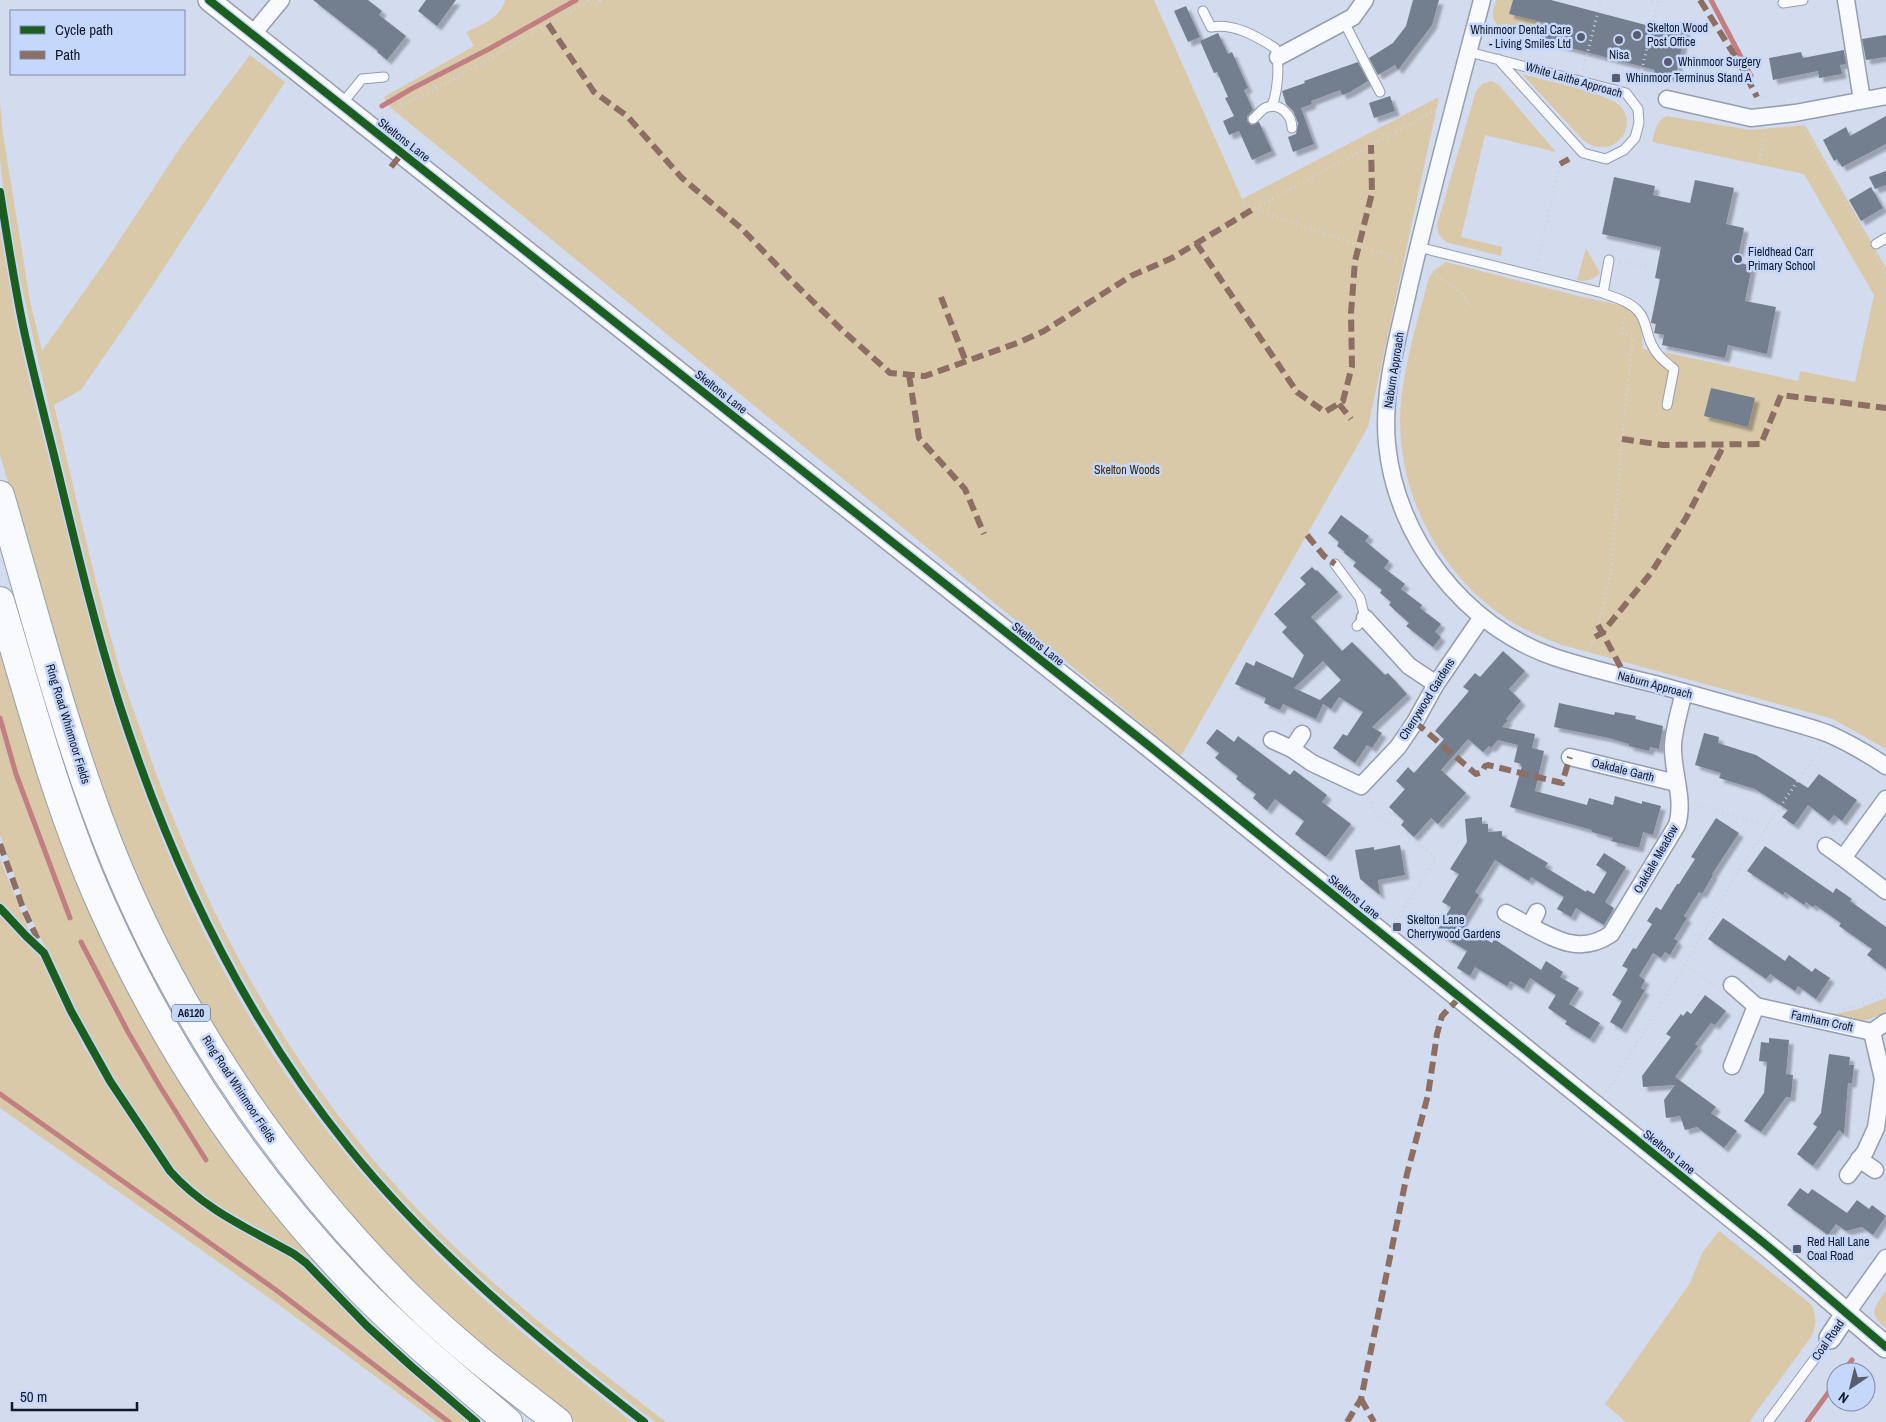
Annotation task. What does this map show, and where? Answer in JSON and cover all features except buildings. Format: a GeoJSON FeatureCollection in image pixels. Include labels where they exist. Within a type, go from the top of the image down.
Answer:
{"type":"FeatureCollection","features":[{"type":"Feature","properties":{"kind":"highway","name":"Ring Road Whinmoor Fields"},"geometry":{"type":"LineString","coordinates":[[0,495],[74,749],[97,816],[162,962],[210,1048],[283,1155],[316,1196],[366,1252],[411,1299],[457,1340],[558,1422]]}},
{"type":"Feature","properties":{"kind":"highway","name":"A6120"},"geometry":{"type":"LineString","coordinates":[[0,601],[43,749],[68,822],[101,905],[158,1019],[187,1067],[225,1126],[262,1175],[353,1282],[399,1327],[508,1422]]}},
{"type":"Feature","properties":{"kind":"street","name":"Skeltons Lane"},"geometry":{"type":"LineString","coordinates":[[209,0],[1148,745],[1802,1274],[1886,1347]]}},
{"type":"Feature","properties":{"kind":"street"},"geometry":{"type":"LineString","coordinates":[[252,35],[281,0]]}},
{"type":"Feature","properties":{"kind":"street"},"geometry":{"type":"LineString","coordinates":[[1278,57],[1353,17],[1365,0]]}},
{"type":"Feature","properties":{"kind":"street","name":"Naburn Approach"},"geometry":{"type":"LineString","coordinates":[[1482,0],[1418,247],[1393,359],[1388,392],[1387,426],[1390,463],[1404,512],[1422,546],[1448,584],[1482,617],[1503,633],[1551,656],[1582,666],[1684,692],[1829,734],[1886,766]]}},
{"type":"Feature","properties":{"kind":"street"},"geometry":{"type":"LineString","coordinates":[[1846,0],[1862,100]]}},
{"type":"Feature","properties":{"kind":"street"},"geometry":{"type":"LineString","coordinates":[[1667,99],[1751,118],[1795,113],[1886,96]]}},
{"type":"Feature","properties":{"kind":"street","name":"Cherrywood Gardens"},"geometry":{"type":"LineString","coordinates":[[1361,786],[1398,746],[1413,726],[1436,684],[1482,617]]}},
{"type":"Feature","properties":{"kind":"street"},"geometry":{"type":"LineString","coordinates":[[1361,622],[1409,666],[1436,684]]}},
{"type":"Feature","properties":{"kind":"street","name":"Oakdale Meadow"},"geometry":{"type":"LineString","coordinates":[[1506,913],[1534,919],[1563,942],[1591,944],[1612,934],[1673,834],[1680,815],[1673,744],[1684,692]]}},
{"type":"Feature","properties":{"kind":"street"},"geometry":{"type":"LineString","coordinates":[[1292,749],[1302,734]]}},
{"type":"Feature","properties":{"kind":"street"},"geometry":{"type":"LineString","coordinates":[[1272,740],[1292,749],[1312,763],[1361,786]]}},
{"type":"Feature","properties":{"kind":"street","name":"Oakdale Garth"},"geometry":{"type":"LineString","coordinates":[[1570,757],[1676,783]]}},
{"type":"Feature","properties":{"kind":"street"},"geometry":{"type":"LineString","coordinates":[[1843,858],[1886,799]]}},
{"type":"Feature","properties":{"kind":"street"},"geometry":{"type":"LineString","coordinates":[[1826,846],[1886,891]]}},
{"type":"Feature","properties":{"kind":"street","name":"Farnham Croft"},"geometry":{"type":"LineString","coordinates":[[1732,985],[1756,1006],[1810,1018],[1879,1027]]}},
{"type":"Feature","properties":{"kind":"street"},"geometry":{"type":"LineString","coordinates":[[1732,1066],[1756,1006]]}},
{"type":"Feature","properties":{"kind":"street"},"geometry":{"type":"LineString","coordinates":[[1848,1175],[1876,1128],[1883,1079],[1879,1027]]}},
{"type":"Feature","properties":{"kind":"street"},"geometry":{"type":"LineString","coordinates":[[1859,1159],[1875,1170]]}},
{"type":"Feature","properties":{"kind":"street","name":"Coal Road"},"geometry":{"type":"LineString","coordinates":[[1830,1338],[1886,1258]]}},
{"type":"Feature","properties":{"kind":"lane"},"geometry":{"type":"LineString","coordinates":[[1783,3],[1803,0]]}},
{"type":"Feature","properties":{"kind":"lane"},"geometry":{"type":"LineString","coordinates":[[1203,11],[1211,27],[1221,25],[1243,31],[1275,48],[1278,57],[1275,98],[1272,106]]}},
{"type":"Feature","properties":{"kind":"lane"},"geometry":{"type":"LineString","coordinates":[[1344,22],[1380,92]]}},
{"type":"Feature","properties":{"kind":"lane","name":"White Laithe Approach"},"geometry":{"type":"LineString","coordinates":[[1469,52],[1498,59],[1579,80],[1626,93],[1638,109],[1639,123],[1635,138],[1624,150],[1606,159],[1583,153],[1498,59]]}},
{"type":"Feature","properties":{"kind":"lane"},"geometry":{"type":"LineString","coordinates":[[341,105],[362,79],[384,77]]}},
{"type":"Feature","properties":{"kind":"lane"},"geometry":{"type":"LineString","coordinates":[[1254,119],[1264,108],[1272,106],[1282,109],[1292,120],[1292,128]]}},
{"type":"Feature","properties":{"kind":"lane"},"geometry":{"type":"LineString","coordinates":[[1876,244],[1886,238]]}},
{"type":"Feature","properties":{"kind":"lane"},"geometry":{"type":"LineString","coordinates":[[1418,247],[1603,293],[1627,302],[1643,316],[1651,343],[1658,356],[1674,369],[1667,404]]}},
{"type":"Feature","properties":{"kind":"lane"},"geometry":{"type":"LineString","coordinates":[[1603,293],[1610,260]]}},
{"type":"Feature","properties":{"kind":"lane"},"geometry":{"type":"LineString","coordinates":[[1335,564],[1360,598],[1361,622]]}},
{"type":"Feature","properties":{"kind":"lane","name":"Coal Road"},"geometry":{"type":"LineString","coordinates":[[1768,1422],[1830,1338]]}},
{"type":"Feature","properties":{"kind":"path"},"geometry":{"type":"LineString","coordinates":[[371,129],[385,110],[405,105],[451,81],[591,0]]}},
{"type":"Feature","properties":{"kind":"path"},"geometry":{"type":"LineString","coordinates":[[1579,80],[1600,0]]}},
{"type":"Feature","properties":{"kind":"path"},"geometry":{"type":"LineString","coordinates":[[1647,0],[1658,1],[1641,72],[1667,99]]}},
{"type":"Feature","properties":{"kind":"path"},"geometry":{"type":"LineString","coordinates":[[1255,208],[1446,104],[1443,117],[1452,119]]}},
{"type":"Feature","properties":{"kind":"path"},"geometry":{"type":"LineString","coordinates":[[1795,113],[1866,238]]}},
{"type":"Feature","properties":{"kind":"path"},"geometry":{"type":"LineString","coordinates":[[1533,276],[1567,136]]}},
{"type":"Feature","properties":{"kind":"path"},"geometry":{"type":"LineString","coordinates":[[1244,204],[1414,265],[1436,275],[1473,306]]}},
{"type":"Feature","properties":{"kind":"path"},"geometry":{"type":"LineString","coordinates":[[1875,254],[1886,274]]}},
{"type":"Feature","properties":{"kind":"path"},"geometry":{"type":"LineString","coordinates":[[1610,260],[1647,267]]}},
{"type":"Feature","properties":{"kind":"path"},"geometry":{"type":"LineString","coordinates":[[1582,666],[1595,637],[1611,572],[1633,337],[1622,333]]}},
{"type":"Feature","properties":{"kind":"path"},"geometry":{"type":"LineString","coordinates":[[1597,1108],[1686,965],[1741,866],[1829,734]]}},
{"type":"Feature","properties":{"kind":"path"},"geometry":{"type":"LineString","coordinates":[[1361,786],[1376,814],[1436,857],[1400,916],[1386,929],[1394,934],[1389,940]]}},
{"type":"Feature","properties":{"kind":"path"},"geometry":{"type":"LineString","coordinates":[[1680,800],[1768,826]]}},
{"type":"Feature","properties":{"kind":"path"},"geometry":{"type":"LineString","coordinates":[[1810,1018],[1854,1007],[1886,992]]}},
{"type":"Feature","properties":{"kind":"green space","name":"Skelton Woods"},"geometry":{"type":"Polygon","coordinates":[[[505,0],[600,0],[594,5],[602,0],[1154,0],[1242,199],[1439,97],[1368,427],[1181,756],[390,107],[384,97],[474,46],[466,32],[484,24],[495,16],[505,0]]]}},
{"type":"Feature","properties":{"kind":"green space"},"geometry":{"type":"Polygon","coordinates":[[[1496,0],[1513,0],[1510,14],[1539,22],[1537,33],[1507,24],[1498,25],[1493,16],[1496,0]]]}},
{"type":"Feature","properties":{"kind":"green space"},"geometry":{"type":"Polygon","coordinates":[[[250,55],[285,82],[147,294],[81,390],[54,405],[93,569],[122,676],[166,800],[220,922],[251,981],[285,1038],[322,1093],[362,1146],[406,1197],[467,1258],[531,1315],[666,1422],[655,1422],[499,1295],[412,1211],[367,1160],[325,1107],[251,993],[189,872],[139,746],[117,679],[72,507],[20,279],[1,173],[0,104],[3,134],[30,301],[42,351],[105,262],[182,145],[250,55]]]}},
{"type":"Feature","properties":{"kind":"green space"},"geometry":{"type":"Polygon","coordinates":[[[1522,74],[1588,91],[1618,104],[1625,113],[1627,122],[1621,138],[1614,144],[1605,147],[1594,146],[1583,140],[1522,74]]]}},
{"type":"Feature","properties":{"kind":"green space"},"geometry":{"type":"Polygon","coordinates":[[[1491,81],[1499,85],[1556,152],[1485,135],[1461,237],[1502,247],[1501,256],[1446,242],[1439,235],[1437,225],[1476,91],[1482,84],[1491,81]]]}},
{"type":"Feature","properties":{"kind":"green space"},"geometry":{"type":"Polygon","coordinates":[[[1666,116],[1751,130],[1805,125],[1886,268],[1886,749],[1833,719],[1562,645],[1520,627],[1482,599],[1459,577],[1440,551],[1424,524],[1412,494],[1404,464],[1400,432],[1403,384],[1429,278],[1433,271],[1446,262],[1628,307],[1638,321],[1643,349],[1798,381],[1800,371],[1855,382],[1874,295],[1804,174],[1652,142],[1658,124],[1666,116]]]}},
{"type":"Feature","properties":{"kind":"green space"},"geometry":{"type":"Polygon","coordinates":[[[0,229],[17,326],[29,378],[86,605],[111,695],[158,828],[194,913],[215,954],[260,1034],[285,1073],[328,1132],[379,1192],[433,1250],[495,1309],[632,1422],[575,1422],[537,1393],[418,1291],[284,1141],[184,984],[104,805],[30,563],[0,454],[0,229]]]}},
{"type":"Feature","properties":{"kind":"green space"},"geometry":{"type":"Polygon","coordinates":[[[1586,248],[1600,273],[1590,280],[1577,280],[1586,248]]]}},
{"type":"Feature","properties":{"kind":"green space"},"geometry":{"type":"Polygon","coordinates":[[[0,635],[201,1108],[493,1422],[485,1422],[392,1342],[301,1252],[215,1204],[184,1182],[168,1162],[115,1079],[86,1032],[57,968],[39,935],[21,894],[0,835],[0,635]]]}},
{"type":"Feature","properties":{"kind":"green space"},"geometry":{"type":"Polygon","coordinates":[[[0,859],[30,934],[0,902],[0,859]]]}},
{"type":"Feature","properties":{"kind":"green space"},"geometry":{"type":"Polygon","coordinates":[[[0,912],[38,952],[84,1047],[160,1165],[174,1181],[200,1205],[298,1262],[391,1355],[468,1422],[437,1422],[275,1302],[0,1108],[0,912]]]}},
{"type":"Feature","properties":{"kind":"green space"},"geometry":{"type":"Polygon","coordinates":[[[1886,998],[1886,1012],[1870,1019],[1856,1021],[1825,1016],[1855,1010],[1886,998]]]}},
{"type":"Feature","properties":{"kind":"green space"},"geometry":{"type":"Polygon","coordinates":[[[1719,1231],[1812,1305],[1815,1321],[1811,1337],[1749,1422],[1626,1422],[1605,1404],[1690,1283],[1702,1253],[1719,1231]]]}},
{"type":"Feature","properties":{"kind":"green space"},"geometry":{"type":"Polygon","coordinates":[[[1886,1291],[1886,1328],[1876,1319],[1874,1310],[1886,1291]]]}},
{"type":"Feature","properties":{"kind":"waterway"},"geometry":{"type":"LineString","coordinates":[[382,106],[576,0]]}},
{"type":"Feature","properties":{"kind":"waterway"},"geometry":{"type":"LineString","coordinates":[[1711,0],[1751,76]]}},
{"type":"Feature","properties":{"kind":"waterway"},"geometry":{"type":"LineString","coordinates":[[0,718],[16,774],[70,918]]}},
{"type":"Feature","properties":{"kind":"waterway"},"geometry":{"type":"LineString","coordinates":[[81,942],[128,1032],[206,1160]]}},
{"type":"Feature","properties":{"kind":"waterway"},"geometry":{"type":"LineString","coordinates":[[0,1094],[276,1290],[449,1422]]}},
{"type":"Feature","properties":{"kind":"waterway"},"geometry":{"type":"LineString","coordinates":[[1807,1422],[1826,1396]]}},
{"type":"Feature","properties":{"kind":"marked path"},"geometry":{"type":"LineString","coordinates":[[1700,0],[1740,64],[1757,97]]}},
{"type":"Feature","properties":{"kind":"marked path"},"geometry":{"type":"LineString","coordinates":[[548,24],[594,92],[627,116],[682,178],[741,228],[842,330],[890,373],[925,376],[1020,342],[1044,331],[1131,276],[1172,258],[1255,208]]}},
{"type":"Feature","properties":{"kind":"marked path"},"geometry":{"type":"LineString","coordinates":[[1196,243],[1297,392],[1325,412],[1343,401],[1352,366],[1351,313],[1355,261],[1372,193],[1371,145]]}},
{"type":"Feature","properties":{"kind":"marked path"},"geometry":{"type":"LineString","coordinates":[[391,167],[402,153]]}},
{"type":"Feature","properties":{"kind":"marked path"},"geometry":{"type":"LineString","coordinates":[[1560,164],[1569,159]]}},
{"type":"Feature","properties":{"kind":"marked path"},"geometry":{"type":"LineString","coordinates":[[941,297],[966,362]]}},
{"type":"Feature","properties":{"kind":"marked path"},"geometry":{"type":"LineString","coordinates":[[909,375],[919,438],[965,489],[984,534]]}},
{"type":"Feature","properties":{"kind":"marked path"},"geometry":{"type":"LineString","coordinates":[[1622,439],[1663,445],[1761,444],[1781,395],[1886,408]]}},
{"type":"Feature","properties":{"kind":"marked path"},"geometry":{"type":"LineString","coordinates":[[1339,404],[1351,419]]}},
{"type":"Feature","properties":{"kind":"marked path"},"geometry":{"type":"LineString","coordinates":[[1595,637],[1602,633],[1651,573],[1686,518],[1724,445]]}},
{"type":"Feature","properties":{"kind":"marked path"},"geometry":{"type":"LineString","coordinates":[[1307,535],[1324,556],[1335,564]]}},
{"type":"Feature","properties":{"kind":"marked path"},"geometry":{"type":"LineString","coordinates":[[1598,625],[1626,677]]}},
{"type":"Feature","properties":{"kind":"marked path"},"geometry":{"type":"LineString","coordinates":[[1415,722],[1476,774],[1482,772],[1485,766],[1488,765],[1562,783],[1570,757]]}},
{"type":"Feature","properties":{"kind":"marked path"},"geometry":{"type":"LineString","coordinates":[[0,844],[23,908],[40,944]]}},
{"type":"Feature","properties":{"kind":"marked path"},"geometry":{"type":"LineString","coordinates":[[1347,1422],[1361,1399],[1407,1174],[1428,1095],[1437,1034],[1442,1016],[1460,997]]}},
{"type":"Feature","properties":{"kind":"marked path"},"geometry":{"type":"LineString","coordinates":[[1361,1399],[1374,1422]]}},
{"type":"Feature","properties":{"kind":"cycle path"},"geometry":{"type":"LineString","coordinates":[[209,0],[1148,745],[1759,1239],[1886,1347]]}},
{"type":"Feature","properties":{"kind":"cycle path"},"geometry":{"type":"LineString","coordinates":[[0,192],[27,345],[103,648],[139,763],[186,880],[214,937],[276,1046],[311,1098],[382,1187],[452,1259],[526,1327],[644,1422]]}},
{"type":"Feature","properties":{"kind":"cycle path"},"geometry":{"type":"LineString","coordinates":[[0,908],[44,953],[71,1011],[110,1081],[170,1171],[197,1197],[212,1208],[294,1254],[306,1263],[367,1326],[476,1422]]}},
{"type":"Feature","properties":{"kind":"place","name":"Skelton Wood Post Office"},"geometry":{"type":"Point","coordinates":[1637,35]}},
{"type":"Feature","properties":{"kind":"place","name":"Whinmoor Dental Care - Living Smiles Ltd"},"geometry":{"type":"Point","coordinates":[1581,37]}},
{"type":"Feature","properties":{"kind":"place","name":"Nisa"},"geometry":{"type":"Point","coordinates":[1619,40]}},
{"type":"Feature","properties":{"kind":"place","name":"Whinmoor Surgery"},"geometry":{"type":"Point","coordinates":[1668,62]}},
{"type":"Feature","properties":{"kind":"place","name":"Whinmoor Terminus Stand A"},"geometry":{"type":"Point","coordinates":[1616,78]}},
{"type":"Feature","properties":{"kind":"place","name":"Fieldhead Carr Primary School"},"geometry":{"type":"Point","coordinates":[1738,259]}},
{"type":"Feature","properties":{"kind":"place","name":"Skelton Lane Cherrywood Gardens"},"geometry":{"type":"Point","coordinates":[1397,927]}},
{"type":"Feature","properties":{"kind":"place","name":"Red Hall Lane Coal Road"},"geometry":{"type":"Point","coordinates":[1797,1249]}}]}
